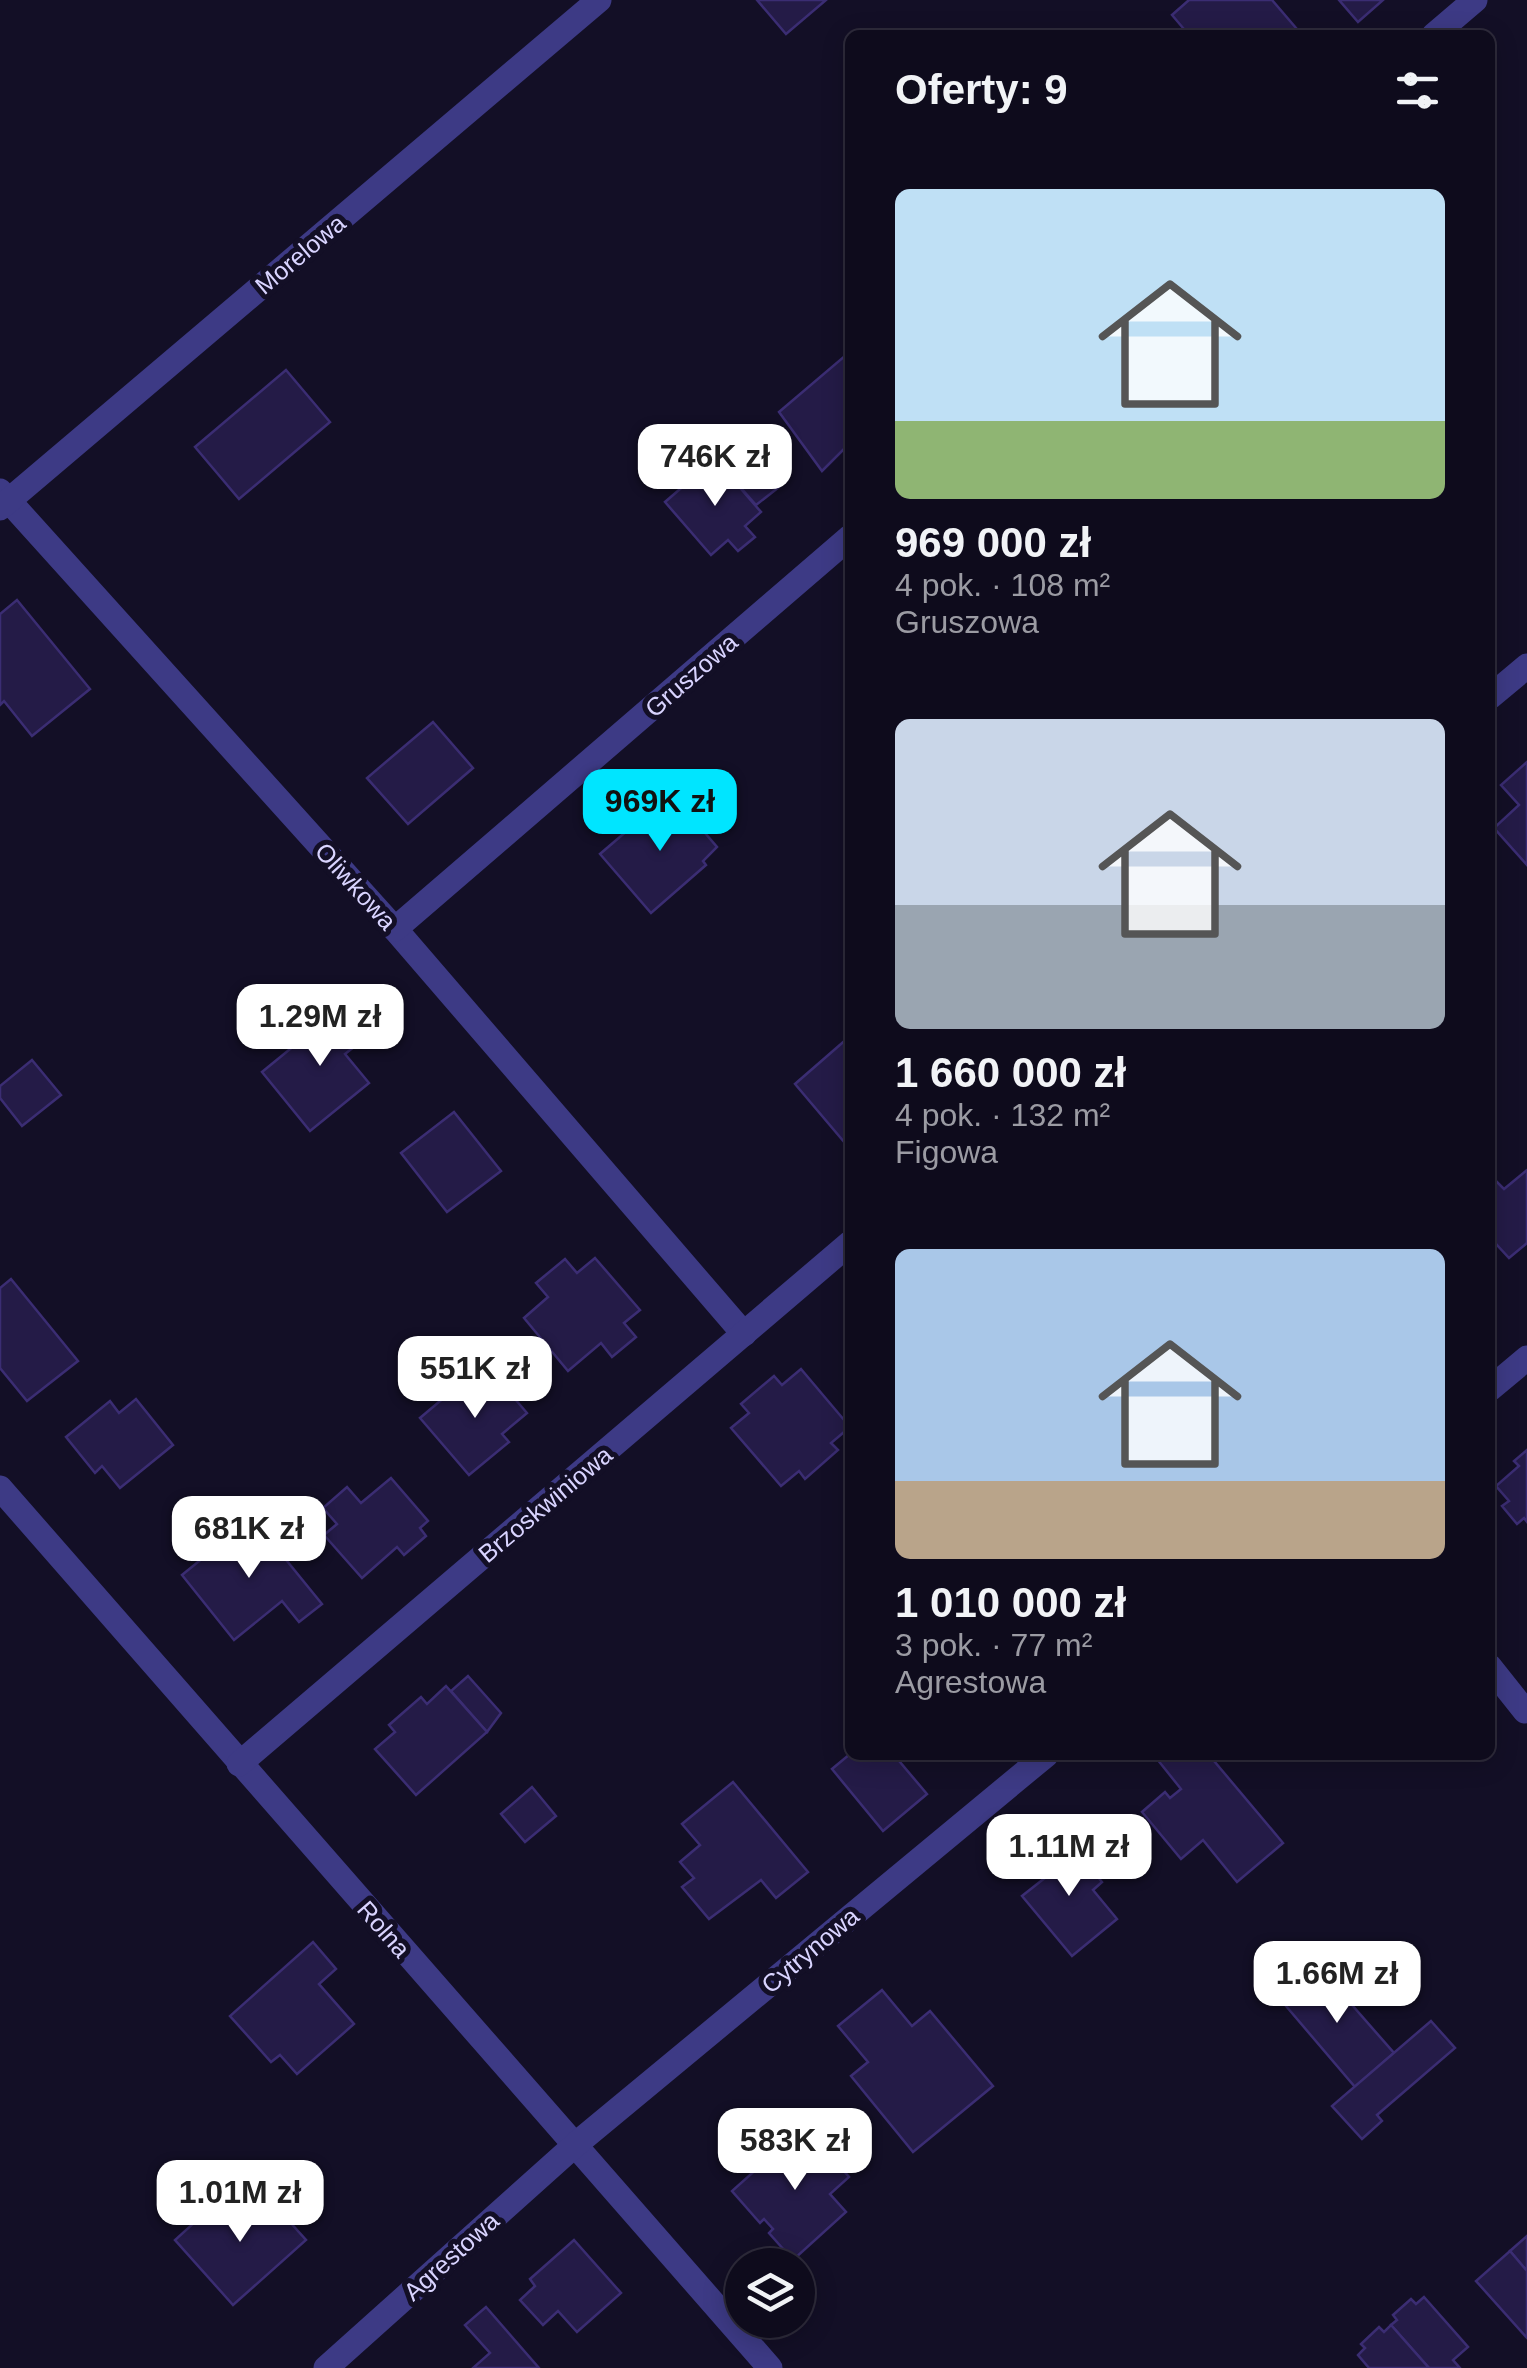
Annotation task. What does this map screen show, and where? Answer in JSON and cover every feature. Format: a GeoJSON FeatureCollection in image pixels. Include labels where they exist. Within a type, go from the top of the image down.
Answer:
{"type":"FeatureCollection","features":[{"type":"Feature","properties":{"kind":"street","name":"Morelowa"},"geometry":{"type":"LineString","coordinates":[[3,500],[599,0]]}},
{"type":"Feature","properties":{"kind":"street"},"geometry":{"type":"LineString","coordinates":[[1440,30],[1475,0]]}},
{"type":"Feature","properties":{"kind":"street","name":"Oliwkowa"},"geometry":{"type":"LineString","coordinates":[[3,500],[395,929],[744,1334]]}},
{"type":"Feature","properties":{"kind":"street","name":"Gruszowa"},"geometry":{"type":"LineString","coordinates":[[395,929],[845,542]]}},
{"type":"Feature","properties":{"kind":"street"},"geometry":{"type":"LineString","coordinates":[[1495,693],[1527,666]]}},
{"type":"Feature","properties":{"kind":"street","name":"Brzoskwiniowa"},"geometry":{"type":"LineString","coordinates":[[239,1764],[845,1247]]}},
{"type":"Feature","properties":{"kind":"street"},"geometry":{"type":"LineString","coordinates":[[1495,1385],[1527,1358]]}},
{"type":"Feature","properties":{"kind":"street","name":"Rolna"},"geometry":{"type":"LineString","coordinates":[[0,1488],[770,2368]]}},
{"type":"Feature","properties":{"kind":"street"},"geometry":{"type":"LineString","coordinates":[[1495,1673],[1524,1710]]}},
{"type":"Feature","properties":{"kind":"street","name":"Cytrynowa"},"geometry":{"type":"LineString","coordinates":[[575,2145],[1040,1760]]}},
{"type":"Feature","properties":{"kind":"street","name":"Agrestowa"},"geometry":{"type":"LineString","coordinates":[[326,2368],[575,2145]]}},
{"type":"Feature","properties":{"kind":"building"},"geometry":{"type":"Polygon","coordinates":[[[757,0],[826,0],[786,34],[757,0]]]}},
{"type":"Feature","properties":{"kind":"building"},"geometry":{"type":"Polygon","coordinates":[[[1189,0],[1272,0],[1298,30],[1185,30],[1172,15],[1189,0]]]}},
{"type":"Feature","properties":{"kind":"building"},"geometry":{"type":"Polygon","coordinates":[[[1339,0],[1383,0],[1358,22],[1339,0]]]}},
{"type":"Feature","properties":{"kind":"building"},"geometry":{"type":"Polygon","coordinates":[[[845,356],[845,448],[822,471],[779,412],[845,356]]]}},
{"type":"Feature","properties":{"kind":"building"},"geometry":{"type":"Polygon","coordinates":[[[286,370],[330,422],[239,499],[195,447],[286,370]]]}},
{"type":"Feature","properties":{"kind":"building"},"geometry":{"type":"Polygon","coordinates":[[[744,445],[779,487],[756,505],[721,465],[744,445]]]}},
{"type":"Feature","properties":{"kind":"building"},"geometry":{"type":"Polygon","coordinates":[[[715,459],[761,512],[745,526],[755,537],[738,551],[728,540],[711,555],[665,502],[715,459]]]}},
{"type":"Feature","properties":{"kind":"building"},"geometry":{"type":"Polygon","coordinates":[[[17,600],[90,689],[32,736],[4,701],[0,705],[0,614],[17,600]]]}},
{"type":"Feature","properties":{"kind":"building"},"geometry":{"type":"Polygon","coordinates":[[[433,722],[473,768],[408,824],[367,778],[433,722]]]}},
{"type":"Feature","properties":{"kind":"building"},"geometry":{"type":"Polygon","coordinates":[[[1527,762],[1527,865],[1495,829],[1519,805],[1501,785],[1527,762]]]}},
{"type":"Feature","properties":{"kind":"building"},"geometry":{"type":"Polygon","coordinates":[[[675,798],[717,847],[703,861],[706,865],[651,913],[600,854],[656,806],[660,811],[675,798]]]}},
{"type":"Feature","properties":{"kind":"building"},"geometry":{"type":"Polygon","coordinates":[[[344,1005],[369,1035],[345,1054],[369,1083],[310,1131],[262,1072],[344,1005]]]}},
{"type":"Feature","properties":{"kind":"building"},"geometry":{"type":"Polygon","coordinates":[[[845,1040],[845,1143],[795,1084],[845,1040]]]}},
{"type":"Feature","properties":{"kind":"building"},"geometry":{"type":"Polygon","coordinates":[[[32,1060],[61,1095],[22,1126],[0,1098],[0,1086],[32,1060]]]}},
{"type":"Feature","properties":{"kind":"building"},"geometry":{"type":"Polygon","coordinates":[[[454,1112],[501,1171],[447,1212],[401,1153],[454,1112]]]}},
{"type":"Feature","properties":{"kind":"building"},"geometry":{"type":"Polygon","coordinates":[[[1527,1170],[1527,1243],[1509,1258],[1495,1244],[1495,1180],[1504,1189],[1527,1170]]]}},
{"type":"Feature","properties":{"kind":"building"},"geometry":{"type":"Polygon","coordinates":[[[595,1258],[640,1310],[624,1323],[636,1337],[612,1357],[601,1343],[568,1371],[524,1318],[548,1297],[536,1283],[565,1259],[577,1273],[595,1258]]]}},
{"type":"Feature","properties":{"kind":"building"},"geometry":{"type":"Polygon","coordinates":[[[11,1279],[78,1361],[27,1401],[0,1368],[0,1288],[11,1279]]]}},
{"type":"Feature","properties":{"kind":"building"},"geometry":{"type":"Polygon","coordinates":[[[801,1369],[845,1421],[845,1431],[831,1443],[838,1450],[805,1479],[799,1471],[781,1486],[731,1428],[749,1413],[741,1404],[774,1376],[782,1385],[801,1369]]]}},
{"type":"Feature","properties":{"kind":"building"},"geometry":{"type":"Polygon","coordinates":[[[490,1370],[527,1413],[502,1434],[509,1442],[469,1475],[420,1418],[459,1385],[465,1391],[490,1370]]]}},
{"type":"Feature","properties":{"kind":"building"},"geometry":{"type":"Polygon","coordinates":[[[136,1399],[173,1445],[120,1488],[102,1466],[95,1473],[66,1437],[110,1401],[119,1413],[136,1399]]]}},
{"type":"Feature","properties":{"kind":"building"},"geometry":{"type":"Polygon","coordinates":[[[1527,1450],[1527,1522],[1524,1518],[1517,1524],[1502,1506],[1509,1501],[1496,1486],[1519,1466],[1514,1461],[1527,1450]]]}},
{"type":"Feature","properties":{"kind":"building"},"geometry":{"type":"Polygon","coordinates":[[[391,1478],[428,1521],[420,1528],[426,1536],[404,1555],[397,1547],[362,1578],[324,1535],[337,1524],[323,1508],[347,1487],[361,1503],[391,1478]]]}},
{"type":"Feature","properties":{"kind":"building"},"geometry":{"type":"Polygon","coordinates":[[[252,1518],[322,1604],[299,1622],[282,1601],[234,1640],[182,1575],[252,1518]]]}},
{"type":"Feature","properties":{"kind":"building"},"geometry":{"type":"Polygon","coordinates":[[[468,1676],[501,1713],[487,1732],[451,1691],[468,1676]]]}},
{"type":"Feature","properties":{"kind":"building"},"geometry":{"type":"Polygon","coordinates":[[[446,1686],[487,1732],[416,1795],[375,1749],[395,1732],[389,1725],[421,1697],[427,1704],[446,1686]]]}},
{"type":"Feature","properties":{"kind":"building"},"geometry":{"type":"Polygon","coordinates":[[[845,1758],[898,1760],[927,1794],[883,1831],[832,1769],[845,1758]]]}},
{"type":"Feature","properties":{"kind":"building"},"geometry":{"type":"Polygon","coordinates":[[[1158,1760],[1213,1760],[1283,1843],[1237,1882],[1203,1840],[1181,1859],[1142,1812],[1165,1792],[1170,1798],[1181,1789],[1158,1760]]]}},
{"type":"Feature","properties":{"kind":"building"},"geometry":{"type":"Polygon","coordinates":[[[733,1782],[808,1872],[776,1898],[761,1880],[709,1919],[682,1887],[694,1878],[680,1862],[700,1845],[682,1824],[733,1782]]]}},
{"type":"Feature","properties":{"kind":"building"},"geometry":{"type":"Polygon","coordinates":[[[532,1787],[556,1816],[525,1842],[501,1814],[532,1787]]]}},
{"type":"Feature","properties":{"kind":"building"},"geometry":{"type":"Polygon","coordinates":[[[1067,1839],[1102,1882],[1093,1890],[1117,1919],[1072,1956],[1022,1896],[1046,1877],[1035,1865],[1067,1839]]]}},
{"type":"Feature","properties":{"kind":"building"},"geometry":{"type":"Polygon","coordinates":[[[313,1942],[336,1969],[319,1984],[354,2024],[297,2074],[280,2055],[271,2062],[230,2016],[313,1942]]]}},
{"type":"Feature","properties":{"kind":"building"},"geometry":{"type":"Polygon","coordinates":[[[1318,1966],[1394,2053],[1355,2087],[1280,1999],[1318,1966]]]}},
{"type":"Feature","properties":{"kind":"building"},"geometry":{"type":"Polygon","coordinates":[[[882,1990],[912,2026],[930,2011],[993,2086],[913,2152],[851,2076],[868,2062],[838,2026],[882,1990]]]}},
{"type":"Feature","properties":{"kind":"building"},"geometry":{"type":"Polygon","coordinates":[[[1431,2021],[1455,2048],[1377,2115],[1382,2121],[1362,2139],[1332,2106],[1431,2021]]]}},
{"type":"Feature","properties":{"kind":"building"},"geometry":{"type":"Polygon","coordinates":[[[805,2126],[849,2177],[830,2194],[846,2212],[806,2248],[782,2248],[769,2233],[773,2229],[764,2219],[760,2223],[732,2191],[805,2126]]]}},
{"type":"Feature","properties":{"kind":"building"},"geometry":{"type":"Polygon","coordinates":[[[262,2191],[306,2240],[233,2305],[175,2240],[218,2201],[232,2218],[262,2191]]]}},
{"type":"Feature","properties":{"kind":"building"},"geometry":{"type":"Polygon","coordinates":[[[1527,2236],[1527,2271],[1510,2251],[1527,2236]]]}},
{"type":"Feature","properties":{"kind":"building"},"geometry":{"type":"Polygon","coordinates":[[[574,2240],[621,2293],[577,2332],[558,2311],[543,2325],[520,2300],[535,2286],[530,2279],[574,2240]]]}},
{"type":"Feature","properties":{"kind":"building"},"geometry":{"type":"Polygon","coordinates":[[[1510,2251],[1527,2271],[1527,2338],[1476,2281],[1510,2251]]]}},
{"type":"Feature","properties":{"kind":"building"},"geometry":{"type":"Polygon","coordinates":[[[1424,2297],[1468,2347],[1453,2360],[1460,2368],[1429,2368],[1391,2325],[1397,2320],[1393,2315],[1411,2299],[1416,2304],[1424,2297]]]}},
{"type":"Feature","properties":{"kind":"building"},"geometry":{"type":"Polygon","coordinates":[[[486,2307],[539,2368],[473,2368],[490,2353],[465,2325],[486,2307]]]}},
{"type":"Feature","properties":{"kind":"building"},"geometry":{"type":"Polygon","coordinates":[[[1391,2325],[1429,2368],[1369,2368],[1358,2355],[1365,2348],[1361,2344],[1379,2327],[1384,2332],[1391,2325]]]}}]}
